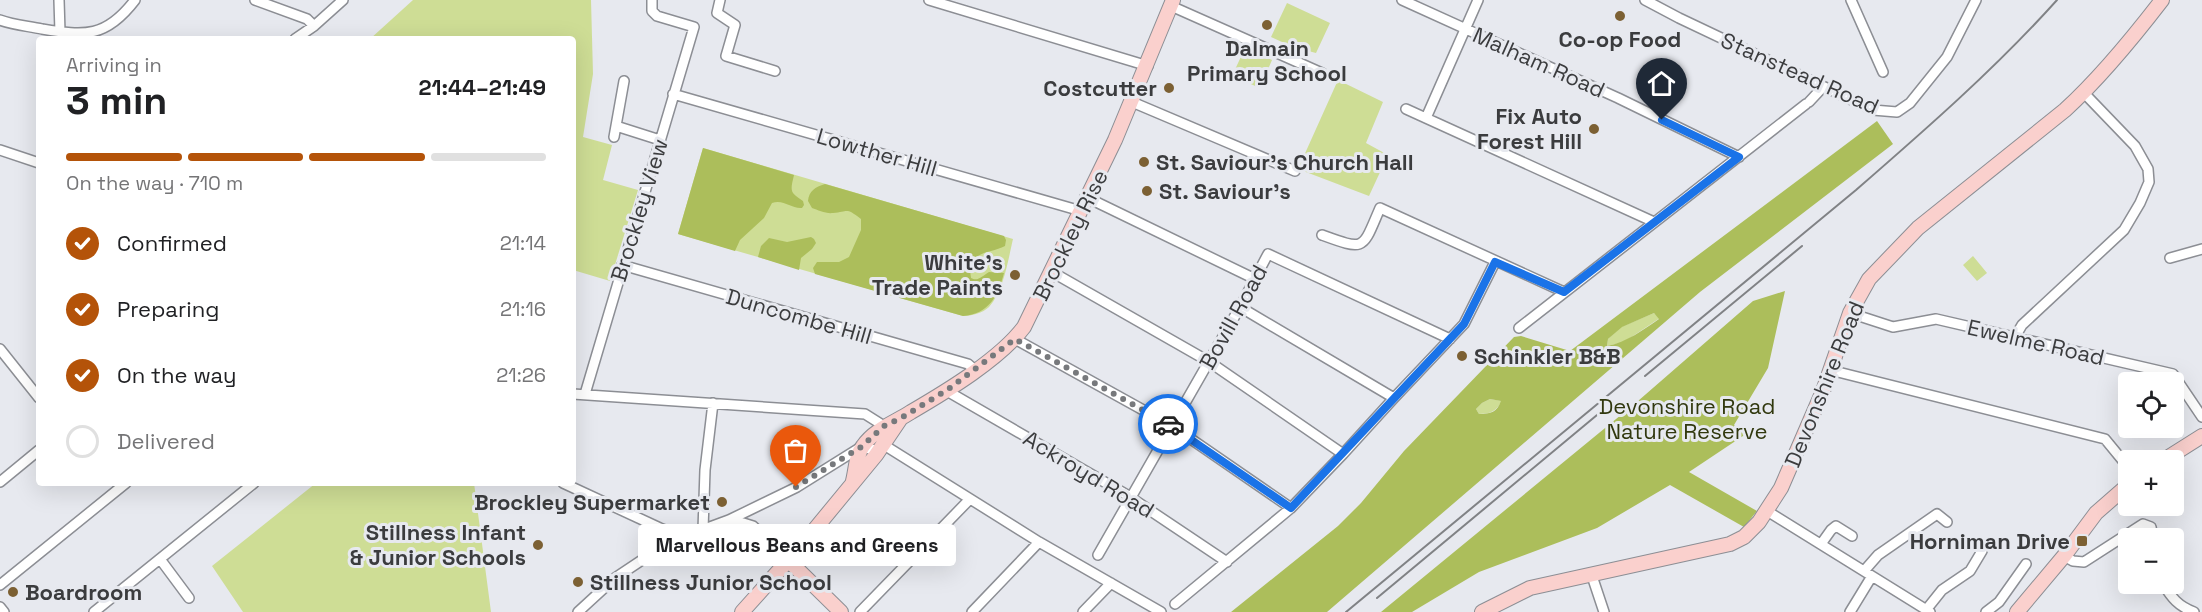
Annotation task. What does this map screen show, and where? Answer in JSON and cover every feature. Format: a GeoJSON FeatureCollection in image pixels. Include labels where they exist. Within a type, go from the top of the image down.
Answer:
{"type":"FeatureCollection","features":[{"type":"Feature","properties":{"kind":"street"},"geometry":{"type":"LineString","coordinates":[[59,0],[60,32]]}},
{"type":"Feature","properties":{"kind":"street"},"geometry":{"type":"LineString","coordinates":[[0,20],[60,32],[86,34],[108,25],[135,0]]}},
{"type":"Feature","properties":{"kind":"street"},"geometry":{"type":"LineString","coordinates":[[255,0],[307,19],[314,26]]}},
{"type":"Feature","properties":{"kind":"street"},"geometry":{"type":"LineString","coordinates":[[299,36],[343,0]]}},
{"type":"Feature","properties":{"kind":"street","name":"Brockley View"},"geometry":{"type":"LineString","coordinates":[[585,394],[694,27],[657,16],[652,11],[652,0]]}},
{"type":"Feature","properties":{"kind":"street"},"geometry":{"type":"LineString","coordinates":[[720,0],[717,13],[735,26],[726,56],[775,71]]}},
{"type":"Feature","properties":{"kind":"street"},"geometry":{"type":"LineString","coordinates":[[929,0],[1148,66]]}},
{"type":"Feature","properties":{"kind":"street","name":"Malham Road"},"geometry":{"type":"LineString","coordinates":[[1402,0],[1618,98],[1739,157]]}},
{"type":"Feature","properties":{"kind":"street"},"geometry":{"type":"LineString","coordinates":[[1426,118],[1478,0]]}},
{"type":"Feature","properties":{"kind":"street","name":"Stanstead Road"},"geometry":{"type":"LineString","coordinates":[[1645,0],[1678,18],[1873,110],[1897,112],[1910,103],[1947,57],[1976,0]]}},
{"type":"Feature","properties":{"kind":"street"},"geometry":{"type":"LineString","coordinates":[[1851,0],[1883,72]]}},
{"type":"Feature","properties":{"kind":"street","name":"Devonshire Road"},"geometry":{"type":"LineString","coordinates":[[1482,612],[1530,588],[1730,544],[1744,537],[1759,522],[1781,488],[1823,391],[1850,313],[1869,279],[1918,228],[2084,93],[2125,48],[2162,0]]}},
{"type":"Feature","properties":{"kind":"street"},"geometry":{"type":"LineString","coordinates":[[1172,3],[1322,73]]}},
{"type":"Feature","properties":{"kind":"street","name":"Brockley Rise"},"geometry":{"type":"LineString","coordinates":[[869,454],[884,426],[947,390],[1015,339],[1024,327],[1088,198],[1132,102],[1172,3]]}},
{"type":"Feature","properties":{"kind":"street"},"geometry":{"type":"LineString","coordinates":[[614,137],[624,81]]}},
{"type":"Feature","properties":{"kind":"street"},"geometry":{"type":"LineString","coordinates":[[1519,328],[1739,157],[1807,103],[1823,87]]}},
{"type":"Feature","properties":{"kind":"street","name":"Lowther Hill"},"geometry":{"type":"LineString","coordinates":[[674,93],[1081,211]]}},
{"type":"Feature","properties":{"kind":"street"},"geometry":{"type":"LineString","coordinates":[[2015,337],[2022,325],[2124,230],[2140,203],[2148,182],[2148,169],[2135,146],[2084,93]]}},
{"type":"Feature","properties":{"kind":"street"},"geometry":{"type":"LineString","coordinates":[[1132,102],[1295,171]]}},
{"type":"Feature","properties":{"kind":"street"},"geometry":{"type":"LineString","coordinates":[[1406,110],[1654,222]]}},
{"type":"Feature","properties":{"kind":"street"},"geometry":{"type":"LineString","coordinates":[[616,126],[660,140]]}},
{"type":"Feature","properties":{"kind":"street"},"geometry":{"type":"LineString","coordinates":[[0,150],[36,162]]}},
{"type":"Feature","properties":{"kind":"street"},"geometry":{"type":"LineString","coordinates":[[1088,198],[1255,279]]}},
{"type":"Feature","properties":{"kind":"street"},"geometry":{"type":"LineString","coordinates":[[1322,235],[1353,246],[1361,245],[1366,240],[1380,208],[1564,292]]}},
{"type":"Feature","properties":{"kind":"street"},"geometry":{"type":"LineString","coordinates":[[2170,258],[2202,249]]}},
{"type":"Feature","properties":{"kind":"street","name":"Bovill Road"},"geometry":{"type":"LineString","coordinates":[[1098,555],[1268,254],[1450,339]]}},
{"type":"Feature","properties":{"kind":"street"},"geometry":{"type":"LineString","coordinates":[[1174,604],[1291,508],[1343,454],[1464,324],[1495,262]]}},
{"type":"Feature","properties":{"kind":"street","name":"Duncombe Hill"},"geometry":{"type":"LineString","coordinates":[[622,265],[968,364],[975,370]]}},
{"type":"Feature","properties":{"kind":"street"},"geometry":{"type":"LineString","coordinates":[[1052,272],[1208,361],[1343,454]]}},
{"type":"Feature","properties":{"kind":"street"},"geometry":{"type":"LineString","coordinates":[[1240,307],[1394,398]]}},
{"type":"Feature","properties":{"kind":"street","name":"Ewelme Road"},"geometry":{"type":"LineString","coordinates":[[1850,313],[1893,327],[1936,319],[2173,374],[2202,417]]}},
{"type":"Feature","properties":{"kind":"street"},"geometry":{"type":"LineString","coordinates":[[1015,339],[1172,426],[1291,508]]}},
{"type":"Feature","properties":{"kind":"street"},"geometry":{"type":"LineString","coordinates":[[0,349],[36,394]]}},
{"type":"Feature","properties":{"kind":"street"},"geometry":{"type":"LineString","coordinates":[[1830,370],[2105,439],[2118,455]]}},
{"type":"Feature","properties":{"kind":"street","name":"Ackroyd Road"},"geometry":{"type":"LineString","coordinates":[[947,390],[1131,497],[1227,562]]}},
{"type":"Feature","properties":{"kind":"street"},"geometry":{"type":"LineString","coordinates":[[576,394],[865,414],[884,426]]}},
{"type":"Feature","properties":{"kind":"street"},"geometry":{"type":"LineString","coordinates":[[703,531],[705,470],[713,403]]}},
{"type":"Feature","properties":{"kind":"street"},"geometry":{"type":"LineString","coordinates":[[742,612],[789,561],[853,481],[869,454],[901,418]]}},
{"type":"Feature","properties":{"kind":"street"},"geometry":{"type":"LineString","coordinates":[[2180,450],[2202,436]]}},
{"type":"Feature","properties":{"kind":"street"},"geometry":{"type":"LineString","coordinates":[[0,481],[36,452]]}},
{"type":"Feature","properties":{"kind":"street"},"geometry":{"type":"LineString","coordinates":[[578,612],[615,578],[654,552],[676,544],[684,537],[758,507],[869,454],[969,500],[1161,612]]}},
{"type":"Feature","properties":{"kind":"street"},"geometry":{"type":"LineString","coordinates":[[0,585],[122,486]]}},
{"type":"Feature","properties":{"kind":"street"},"geometry":{"type":"LineString","coordinates":[[94,612],[250,486]]}},
{"type":"Feature","properties":{"kind":"street"},"geometry":{"type":"LineString","coordinates":[[569,486],[684,537]]}},
{"type":"Feature","properties":{"kind":"street"},"geometry":{"type":"LineString","coordinates":[[2017,612],[2064,556],[2096,513],[2118,494]]}},
{"type":"Feature","properties":{"kind":"street"},"geometry":{"type":"LineString","coordinates":[[860,612],[969,500]]}},
{"type":"Feature","properties":{"kind":"street"},"geometry":{"type":"LineString","coordinates":[[753,526],[752,518],[758,507]]}},
{"type":"Feature","properties":{"kind":"street"},"geometry":{"type":"LineString","coordinates":[[1767,511],[1928,611],[1942,590],[1970,571],[1982,551]]}},
{"type":"Feature","properties":{"kind":"street"},"geometry":{"type":"LineString","coordinates":[[1850,612],[1878,555],[1937,514],[1947,522]]}},
{"type":"Feature","properties":{"kind":"street"},"geometry":{"type":"LineString","coordinates":[[721,523],[740,522],[753,526],[841,612]]}},
{"type":"Feature","properties":{"kind":"street"},"geometry":{"type":"LineString","coordinates":[[2137,528],[2143,524],[2151,528]]}},
{"type":"Feature","properties":{"kind":"street"},"geometry":{"type":"LineString","coordinates":[[654,552],[662,536],[655,526]]}},
{"type":"Feature","properties":{"kind":"street"},"geometry":{"type":"LineString","coordinates":[[1821,544],[1836,526],[1852,536]]}},
{"type":"Feature","properties":{"kind":"street"},"geometry":{"type":"LineString","coordinates":[[2064,556],[2073,561],[2084,562],[2118,540]]}},
{"type":"Feature","properties":{"kind":"street"},"geometry":{"type":"LineString","coordinates":[[972,612],[1039,542]]}},
{"type":"Feature","properties":{"kind":"street"},"geometry":{"type":"LineString","coordinates":[[160,559],[189,598]]}},
{"type":"Feature","properties":{"kind":"street"},"geometry":{"type":"LineString","coordinates":[[1986,612],[1999,602],[2026,564]]}},
{"type":"Feature","properties":{"kind":"street"},"geometry":{"type":"LineString","coordinates":[[1591,573],[1604,612]]}},
{"type":"Feature","properties":{"kind":"street"},"geometry":{"type":"LineString","coordinates":[[1083,612],[1111,583]]}},
{"type":"Feature","properties":{"kind":"street"},"geometry":{"type":"LineString","coordinates":[[2169,594],[2174,601],[2194,612]]}},
{"type":"Feature","properties":{"kind":"street"},"geometry":{"type":"LineString","coordinates":[[0,607],[4,612]]}},
{"type":"Feature","properties":{"kind":"green space"},"geometry":{"type":"Polygon","coordinates":[[[413,0],[591,0],[593,74],[583,137],[612,145],[603,180],[638,190],[610,281],[576,271],[576,36],[373,36],[413,0]]]}},
{"type":"Feature","properties":{"kind":"green space"},"geometry":{"type":"Polygon","coordinates":[[[1287,3],[1330,23],[1316,53],[1293,47],[1271,37],[1287,3]]]}},
{"type":"Feature","properties":{"kind":"green space"},"geometry":{"type":"Polygon","coordinates":[[[1245,48],[1272,60],[1260,88],[1232,76],[1245,48]]]}},
{"type":"Feature","properties":{"kind":"green space"},"geometry":{"type":"Polygon","coordinates":[[[1338,80],[1383,102],[1366,143],[1388,155],[1369,196],[1298,169],[1338,80]]]}},
{"type":"Feature","properties":{"kind":"green space"},"geometry":{"type":"Polygon","coordinates":[[[1877,121],[1893,144],[1700,292],[1327,612],[1231,612],[1338,526],[1361,503],[1404,451],[1514,337],[1521,336],[1570,351],[1877,121]],[[1654,313],[1622,327],[1608,339],[1607,346],[1628,339],[1659,319],[1654,313]],[[1490,399],[1476,409],[1479,414],[1490,413],[1498,408],[1501,401],[1490,399]]]}},
{"type":"Feature","properties":{"kind":"green space"},"geometry":{"type":"Polygon","coordinates":[[[703,148],[1013,239],[1005,275],[994,300],[989,307],[977,314],[963,316],[678,234],[703,148]]]}},
{"type":"Feature","properties":{"kind":"green space"},"geometry":{"type":"Polygon","coordinates":[[[703,148],[794,175],[792,191],[803,201],[804,205],[798,208],[780,202],[772,203],[764,218],[740,240],[735,251],[678,234],[703,148]]]}},
{"type":"Feature","properties":{"kind":"green space"},"geometry":{"type":"Polygon","coordinates":[[[825,184],[1004,236],[1005,246],[980,254],[972,262],[970,269],[973,279],[980,278],[989,272],[1004,273],[999,289],[991,302],[980,312],[963,316],[815,274],[813,268],[817,262],[839,262],[849,257],[861,230],[861,219],[847,211],[828,213],[812,208],[808,201],[811,192],[825,184]]]}},
{"type":"Feature","properties":{"kind":"green space"},"geometry":{"type":"Polygon","coordinates":[[[811,237],[816,243],[801,258],[799,270],[758,257],[761,246],[769,238],[787,242],[811,237]]]}},
{"type":"Feature","properties":{"kind":"green space"},"geometry":{"type":"Polygon","coordinates":[[[1973,256],[1987,273],[1977,281],[1963,265],[1973,256]]]}},
{"type":"Feature","properties":{"kind":"green space","name":"Devonshire Road Nature Reserve"},"geometry":{"type":"Polygon","coordinates":[[[1785,291],[1768,368],[1734,425],[1746,434],[1689,472],[1757,511],[1744,527],[1670,485],[1597,528],[1479,572],[1412,612],[1381,612],[1638,401],[1753,301],[1785,291]]]}},
{"type":"Feature","properties":{"kind":"green space"},"geometry":{"type":"Polygon","coordinates":[[[1654,313],[1660,318],[1624,342],[1607,346],[1608,339],[1621,327],[1654,313]]]}},
{"type":"Feature","properties":{"kind":"green space"},"geometry":{"type":"Polygon","coordinates":[[[1490,399],[1502,401],[1493,411],[1479,414],[1476,409],[1490,399]]]}},
{"type":"Feature","properties":{"kind":"green space"},"geometry":{"type":"Polygon","coordinates":[[[312,486],[474,486],[491,612],[243,612],[212,566],[312,486]]]}},
{"type":"Feature","properties":{"kind":"railway"},"geometry":{"type":"LineString","coordinates":[[1346,612],[1856,190],[1984,75],[2057,0]]}},
{"type":"Feature","properties":{"kind":"railway"},"geometry":{"type":"LineString","coordinates":[[1645,376],[1802,246]]}},
{"type":"Feature","properties":{"kind":"railway"},"geometry":{"type":"LineString","coordinates":[[1377,598],[1603,410]]}},
{"type":"Feature","properties":{"kind":"way so far"},"geometry":{"type":"LineString","coordinates":[[796,487],[810,481],[861,447],[868,438],[884,426],[947,390],[1015,339],[1168,424]]}},
{"type":"Feature","properties":{"kind":"place","name":"Co-op Food"},"geometry":{"type":"Point","coordinates":[1620,16]}},
{"type":"Feature","properties":{"kind":"place","name":"Dalmain Primary School"},"geometry":{"type":"Point","coordinates":[1267,25]}},
{"type":"Feature","properties":{"kind":"place","name":"Costcutter"},"geometry":{"type":"Point","coordinates":[1169,88]}},
{"type":"Feature","properties":{"kind":"place","name":"Fix Auto Forest Hill"},"geometry":{"type":"Point","coordinates":[1594,129]}},
{"type":"Feature","properties":{"kind":"place","name":"St. Saviour's Church Hall"},"geometry":{"type":"Point","coordinates":[1144,162]}},
{"type":"Feature","properties":{"kind":"place","name":"St. Saviour's"},"geometry":{"type":"Point","coordinates":[1147,191]}},
{"type":"Feature","properties":{"kind":"place","name":"White's Trade Paints"},"geometry":{"type":"Point","coordinates":[1015,275]}},
{"type":"Feature","properties":{"kind":"place","name":"Schinkler B&B"},"geometry":{"type":"Point","coordinates":[1462,356]}},
{"type":"Feature","properties":{"kind":"place","name":"Marvellous Beans and Greens"},"geometry":{"type":"Point","coordinates":[796,487]}},
{"type":"Feature","properties":{"kind":"place","name":"Brockley Supermarket"},"geometry":{"type":"Point","coordinates":[722,502]}},
{"type":"Feature","properties":{"kind":"place","name":"Horniman Drive"},"geometry":{"type":"Point","coordinates":[2082,541]}},
{"type":"Feature","properties":{"kind":"place","name":"Stillness Infant & Junior Schools"},"geometry":{"type":"Point","coordinates":[538,545]}},
{"type":"Feature","properties":{"kind":"place","name":"Stillness Junior School"},"geometry":{"type":"Point","coordinates":[578,582]}},
{"type":"Feature","properties":{"kind":"place","name":"Boardroom"},"geometry":{"type":"Point","coordinates":[13,592]}},
{"type":"Feature","properties":{"kind":"route"},"geometry":{"type":"LineString","coordinates":[[1168,424],[1291,508],[1464,324],[1495,262],[1564,292],[1739,157],[1662,120]]}}]}
